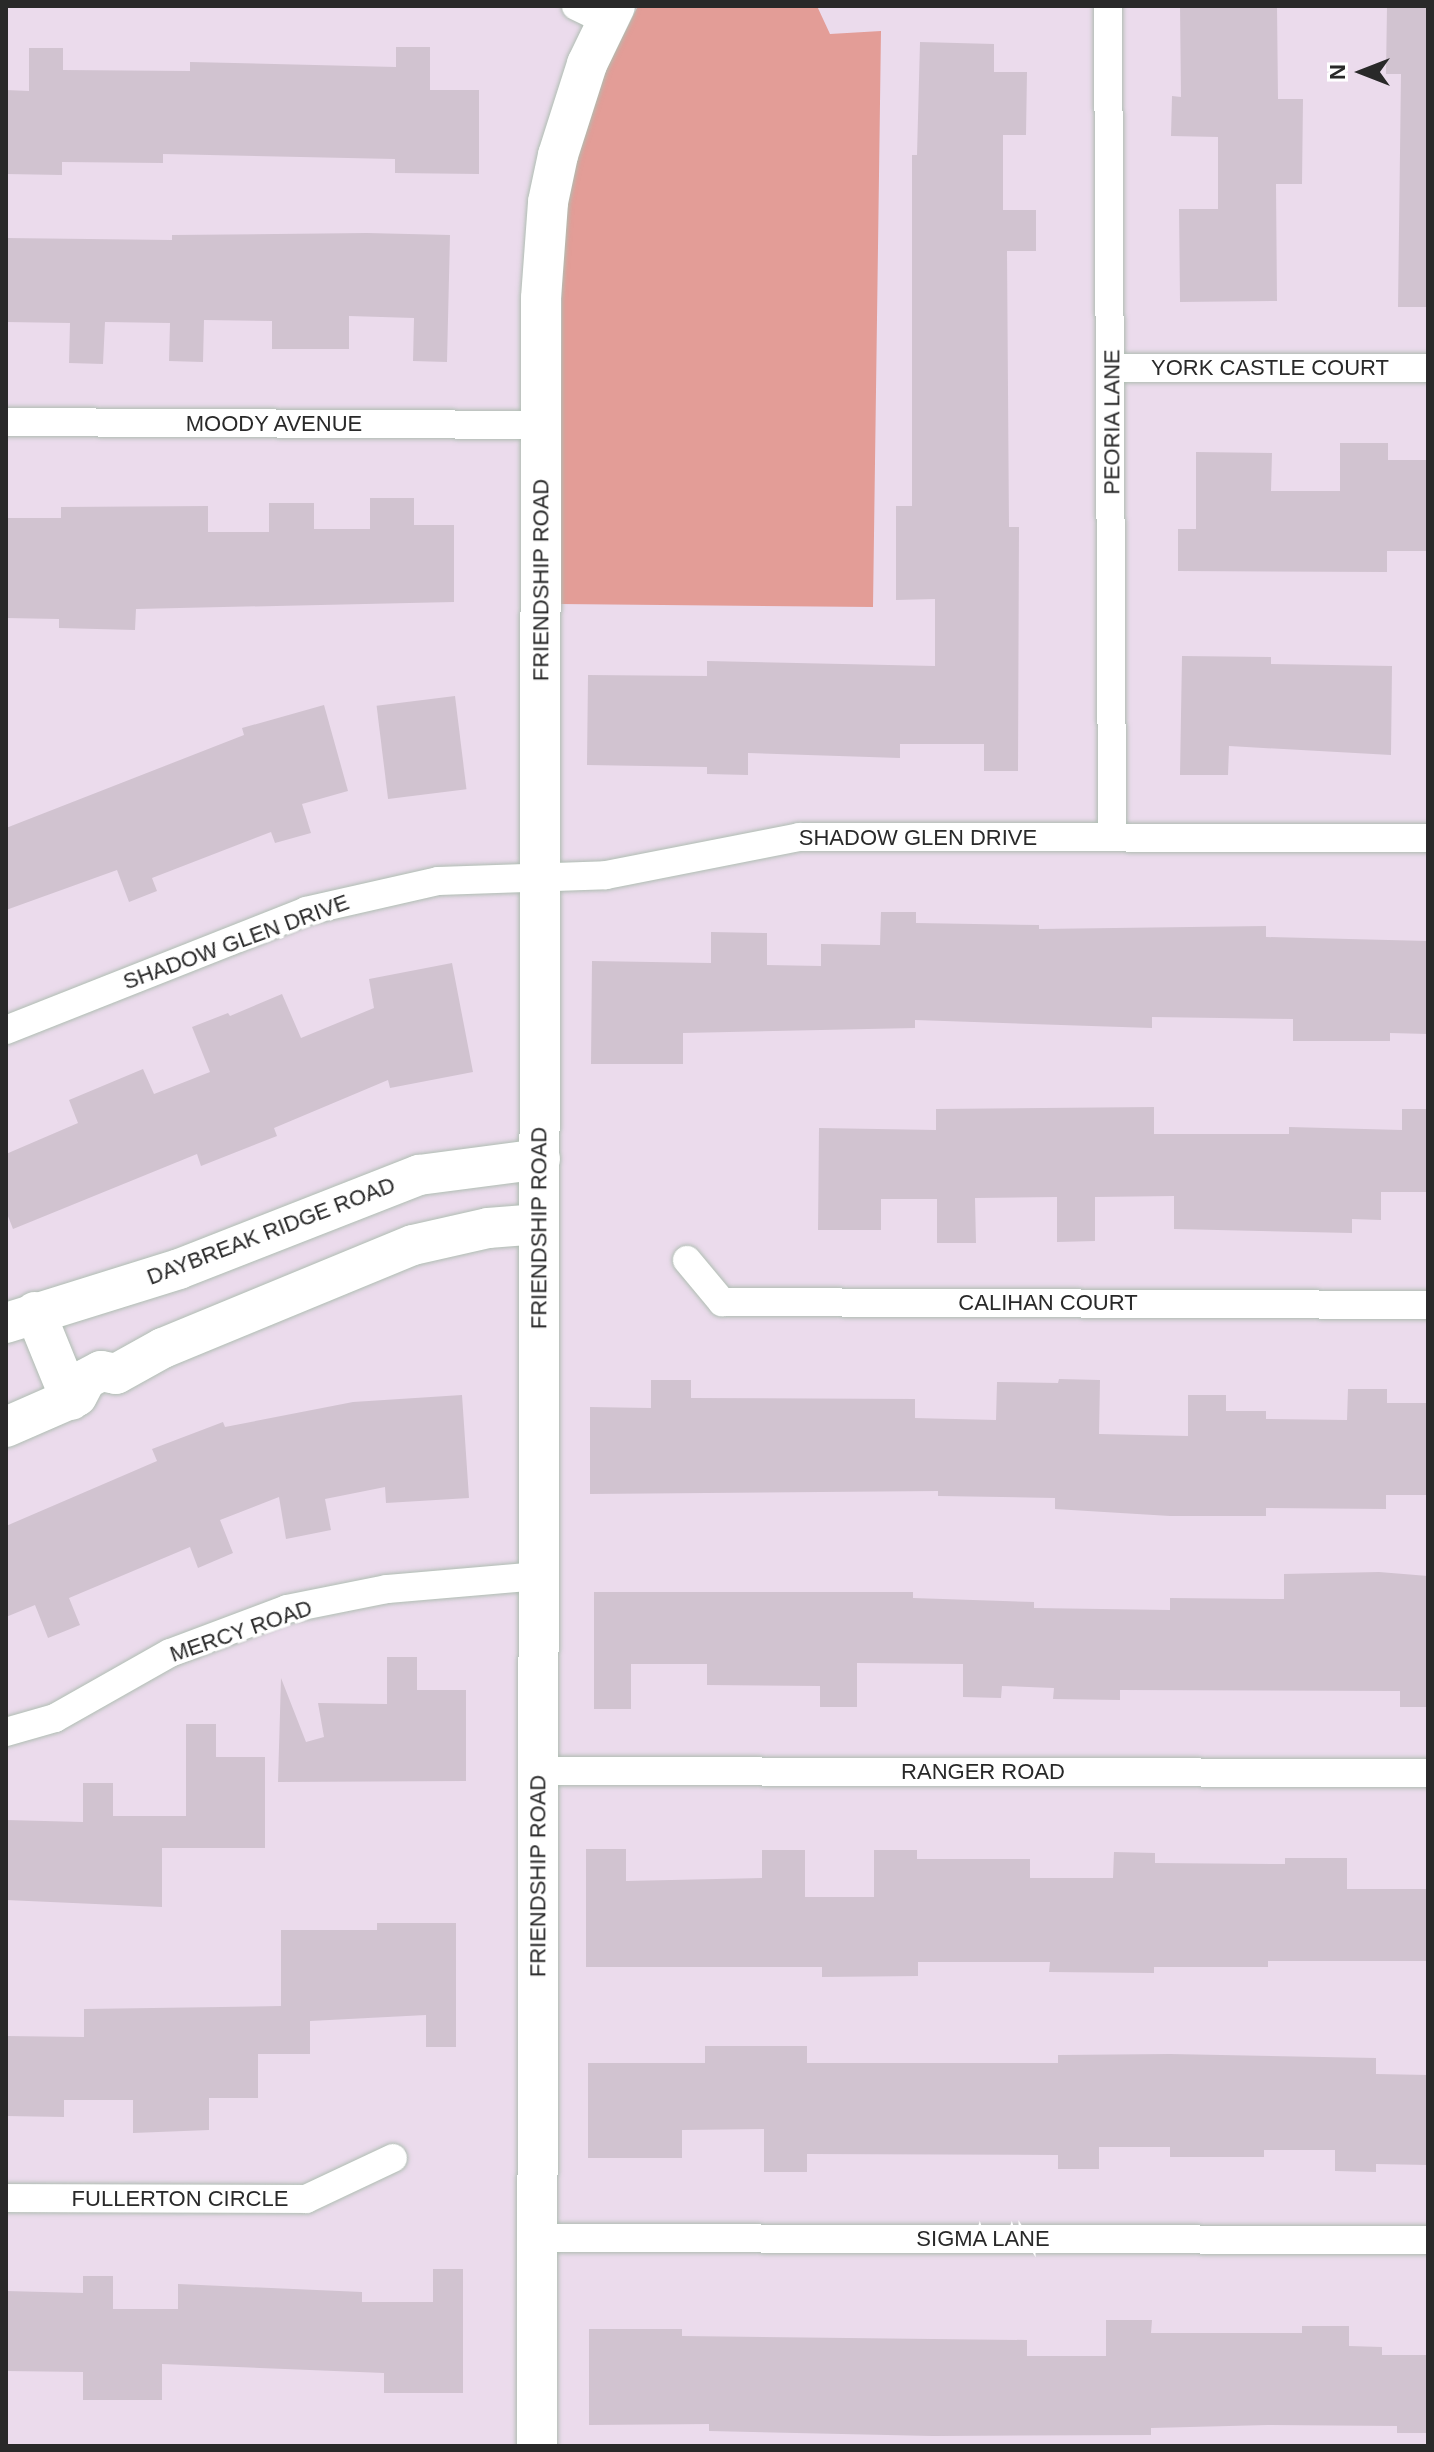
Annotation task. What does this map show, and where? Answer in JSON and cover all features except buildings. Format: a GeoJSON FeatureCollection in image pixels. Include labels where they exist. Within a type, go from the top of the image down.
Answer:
{"type":"FeatureCollection","features":[{"type":"Feature","properties":{"kind":"street","name":"PEORIA LANE"},"geometry":{"type":"LineString","coordinates":[[1108,6],[1112,837]]}},
{"type":"Feature","properties":{"kind":"street","name":"FRIENDSHIP ROAD"},"geometry":{"type":"LineString","coordinates":[[537,2446],[541,298],[548,202],[570,109],[599,11]]}},
{"type":"Feature","properties":{"kind":"street","name":"YORK CASTLE COURT"},"geometry":{"type":"LineString","coordinates":[[1112,368],[1428,368]]}},
{"type":"Feature","properties":{"kind":"street","name":"MOODY AVENUE"},"geometry":{"type":"LineString","coordinates":[[6,422],[541,425]]}},
{"type":"Feature","properties":{"kind":"street","name":"SHADOW GLEN DRIVE"},"geometry":{"type":"LineString","coordinates":[[6,1030],[263,927],[349,898],[438,881],[606,875],[799,837],[1428,838]]}},
{"type":"Feature","properties":{"kind":"street","name":"DAYBREAK RIDGE ROAD"},"geometry":{"type":"LineString","coordinates":[[21,1318],[179,1269],[419,1175],[540,1159]]}},
{"type":"Feature","properties":{"kind":"street"},"geometry":{"type":"LineString","coordinates":[[6,1427],[74,1398],[86,1379],[101,1371],[116,1374],[163,1348],[413,1245],[488,1228],[539,1224]]}},
{"type":"Feature","properties":{"kind":"street","name":"CALIHAN COURT"},"geometry":{"type":"LineString","coordinates":[[687,1260],[722,1302],[1428,1305]]}},
{"type":"Feature","properties":{"kind":"street"},"geometry":{"type":"LineString","coordinates":[[21,1318],[74,1398]]}},
{"type":"Feature","properties":{"kind":"street","name":"MERCY ROAD"},"geometry":{"type":"LineString","coordinates":[[6,1732],[55,1718],[170,1653],[287,1609],[387,1589],[539,1576]]}},
{"type":"Feature","properties":{"kind":"street","name":"RANGER ROAD"},"geometry":{"type":"LineString","coordinates":[[538,1771],[1428,1773]]}},
{"type":"Feature","properties":{"kind":"street","name":"FULLERTON CIRCLE"},"geometry":{"type":"LineString","coordinates":[[6,2198],[306,2199],[393,2158]]}},
{"type":"Feature","properties":{"kind":"street","name":"SIGMA LANE"},"geometry":{"type":"LineString","coordinates":[[537,2238],[1428,2240]]}},
{"type":"Feature","properties":{"kind":"shaded area"},"geometry":{"type":"Polygon","coordinates":[[[638,6],[817,6],[830,34],[881,31],[873,607],[560,604],[562,203],[600,82],[638,6]]]}}]}
